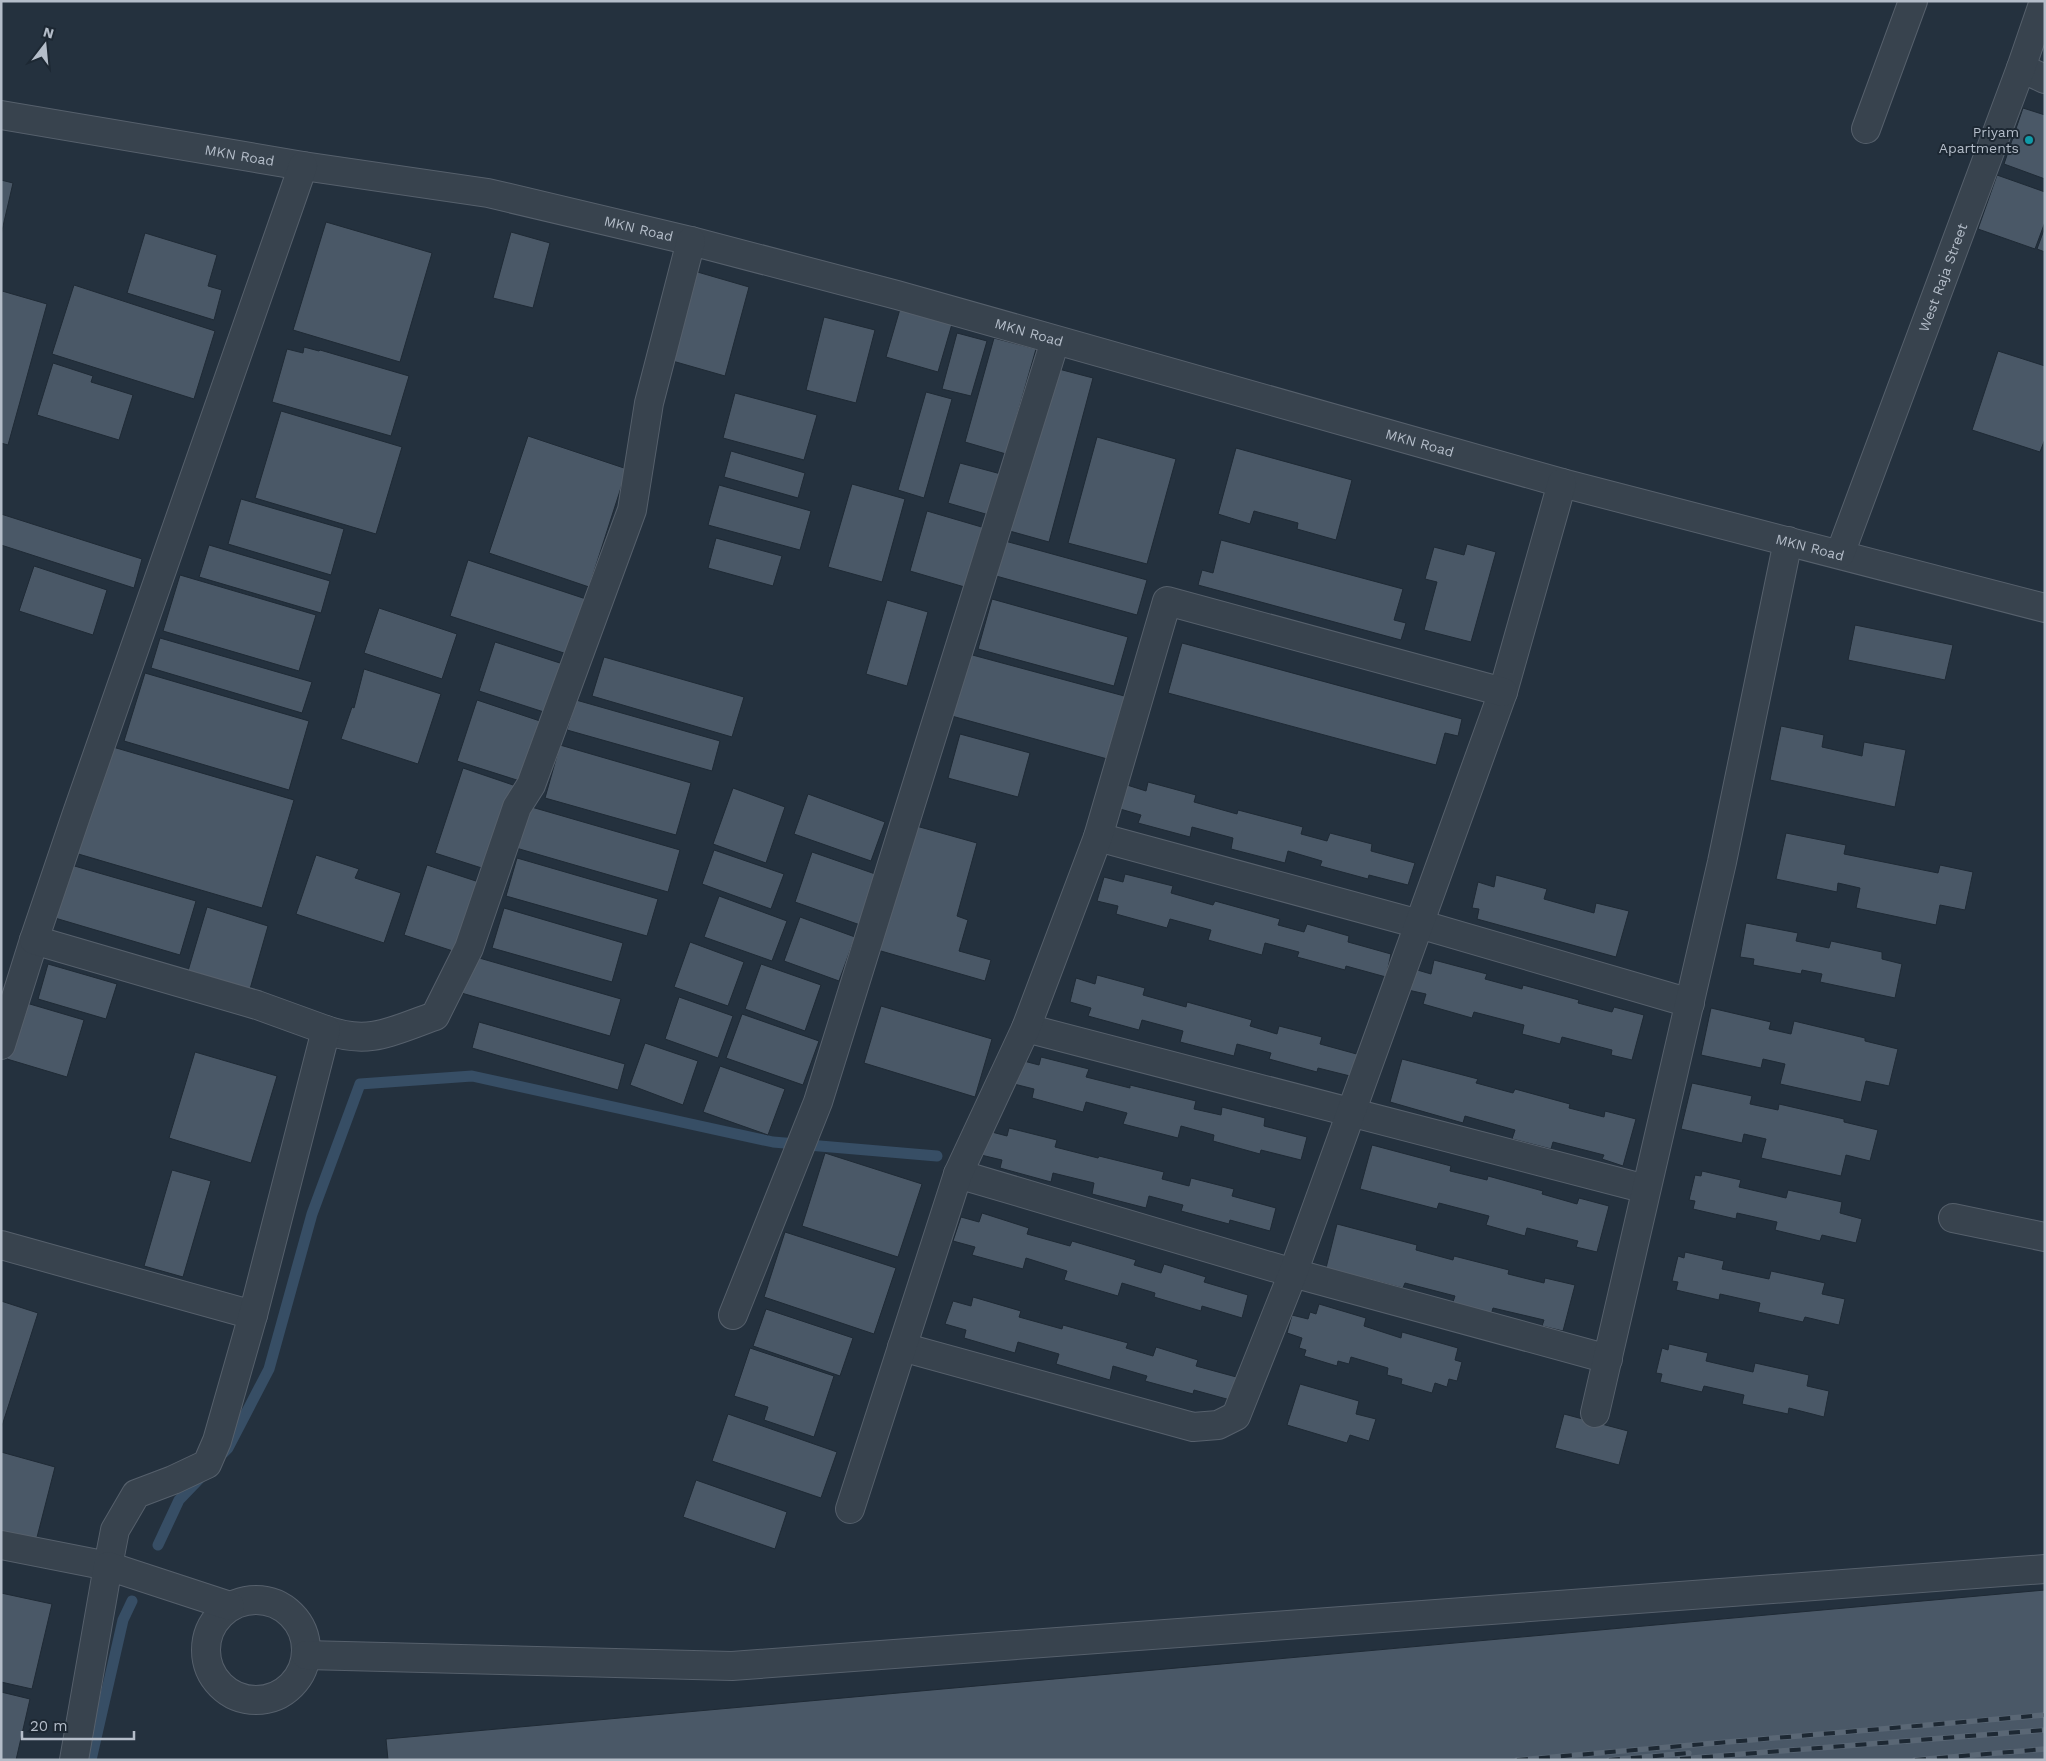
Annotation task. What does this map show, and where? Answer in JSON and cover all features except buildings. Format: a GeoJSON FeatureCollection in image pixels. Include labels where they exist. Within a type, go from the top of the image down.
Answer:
{"type":"FeatureCollection","features":[{"type":"Feature","properties":{"kind":"street"},"geometry":{"type":"LineString","coordinates":[[1866,129],[1913,1]]}},
{"type":"Feature","properties":{"kind":"street","name":"West Raja Street"},"geometry":{"type":"LineString","coordinates":[[1840,554],[2033,74],[2044,1]]}},
{"type":"Feature","properties":{"kind":"street","name":"MKN Road"},"geometry":{"type":"LineString","coordinates":[[1,115],[303,166],[488,193],[691,242],[897,296],[1562,483],[2045,608]]}},
{"type":"Feature","properties":{"kind":"street"},"geometry":{"type":"LineString","coordinates":[[1,1045],[76,816],[303,166]]}},
{"type":"Feature","properties":{"kind":"street"},"geometry":{"type":"LineString","coordinates":[[34,940],[256,1005],[342,1036],[361,1038],[378,1036],[435,1016],[469,948],[517,807],[531,785],[632,510],[648,403],[691,242]]}},
{"type":"Feature","properties":{"kind":"street"},"geometry":{"type":"LineString","coordinates":[[733,1315],[818,1102],[1055,341]]}},
{"type":"Feature","properties":{"kind":"street"},"geometry":{"type":"LineString","coordinates":[[902,1347],[1193,1427],[1218,1425],[1236,1416],[1293,1272],[1503,692],[1562,483]]}},
{"type":"Feature","properties":{"kind":"street"},"geometry":{"type":"LineString","coordinates":[[1595,1412],[1722,862],[1788,541]]}},
{"type":"Feature","properties":{"kind":"street"},"geometry":{"type":"LineString","coordinates":[[850,1509],[958,1174],[1026,1028],[1098,837],[1167,601],[1503,692]]}},
{"type":"Feature","properties":{"kind":"street"},"geometry":{"type":"LineString","coordinates":[[1098,837],[1419,924],[1690,1003]]}},
{"type":"Feature","properties":{"kind":"street"},"geometry":{"type":"LineString","coordinates":[[1026,1028],[1646,1190]]}},
{"type":"Feature","properties":{"kind":"street"},"geometry":{"type":"LineString","coordinates":[[74,1760],[115,1530],[136,1494],[173,1480],[207,1464],[218,1441],[254,1315],[326,1030]]}},
{"type":"Feature","properties":{"kind":"street"},"geometry":{"type":"LineString","coordinates":[[958,1174],[1293,1272],[1608,1360]]}},
{"type":"Feature","properties":{"kind":"street"},"geometry":{"type":"LineString","coordinates":[[1953,1218],[2045,1236]]}},
{"type":"Feature","properties":{"kind":"street"},"geometry":{"type":"LineString","coordinates":[[1,1244],[254,1315]]}},
{"type":"Feature","properties":{"kind":"street"},"geometry":{"type":"LineString","coordinates":[[1,1545],[108,1566],[230,1606]]}},
{"type":"Feature","properties":{"kind":"street"},"geometry":{"type":"LineString","coordinates":[[306,1655],[732,1666],[2045,1569]]}},
{"type":"Feature","properties":{"kind":"street"},"geometry":{"type":"LineString","coordinates":[[261,1600],[276,1604],[290,1612],[299,1625],[305,1639],[306,1655],[302,1670],[293,1683],[281,1693],[267,1699],[251,1700],[235,1696],[222,1687],[212,1675],[206,1661],[206,1645],[210,1629],[218,1616],[230,1606],[245,1601],[261,1600]]}},
{"type":"Feature","properties":{"kind":"waterway"},"geometry":{"type":"LineString","coordinates":[[223,1453],[228,1448],[269,1369],[312,1214],[360,1084],[472,1076],[773,1142],[937,1156]]}},
{"type":"Feature","properties":{"kind":"waterway"},"geometry":{"type":"LineString","coordinates":[[158,1545],[179,1500],[202,1476]]}},
{"type":"Feature","properties":{"kind":"waterway"},"geometry":{"type":"LineString","coordinates":[[91,1760],[123,1620],[132,1601]]}},
{"type":"Feature","properties":{"kind":"railway"},"geometry":{"type":"LineString","coordinates":[[1517,1760],[2045,1715]]}},
{"type":"Feature","properties":{"kind":"railway"},"geometry":{"type":"LineString","coordinates":[[1680,1759],[2045,1730]]}},
{"type":"Feature","properties":{"kind":"railway"},"geometry":{"type":"LineString","coordinates":[[1915,1760],[2045,1749]]}},
{"type":"Feature","properties":{"kind":"railway"},"geometry":{"type":"LineString","coordinates":[[1609,1760],[1689,1753]]}},
{"type":"Feature","properties":{"kind":"place","name":"Priyam Apartments"},"geometry":{"type":"Point","coordinates":[2029,140]}}]}
